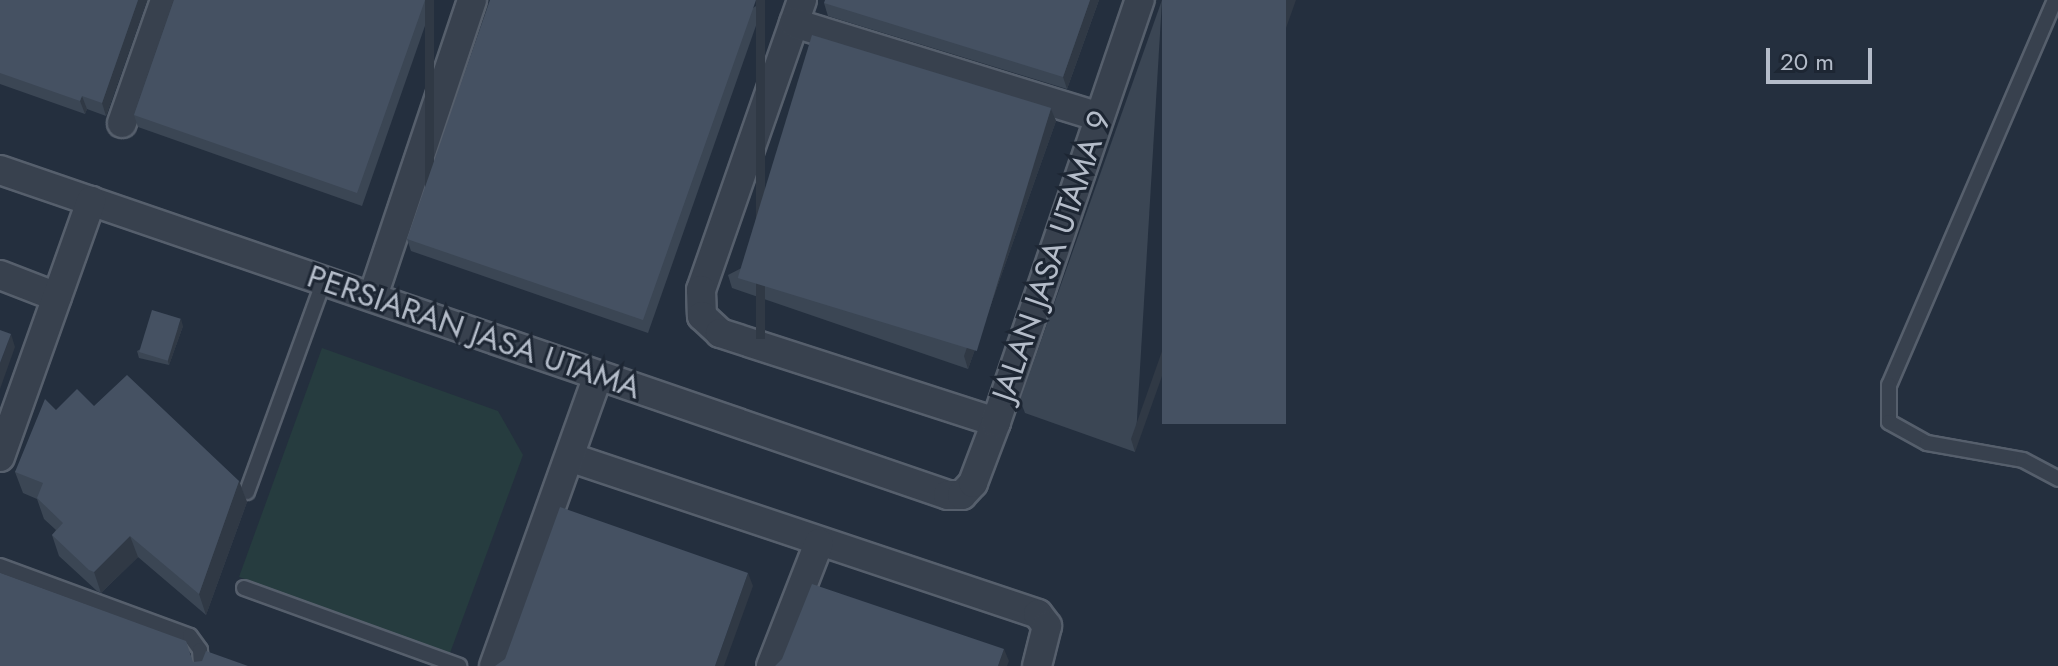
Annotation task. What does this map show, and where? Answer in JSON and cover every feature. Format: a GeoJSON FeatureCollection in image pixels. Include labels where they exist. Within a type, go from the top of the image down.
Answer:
{"type":"FeatureCollection","features":[{"type":"Feature","properties":{"kind":"street"},"geometry":{"type":"LineString","coordinates":[[122,123],[165,0]]}},
{"type":"Feature","properties":{"kind":"street"},"geometry":{"type":"LineString","coordinates":[[373,296],[472,0]]}},
{"type":"Feature","properties":{"kind":"street","name":"JALAN JASA UTAMA 9"},"geometry":{"type":"LineString","coordinates":[[948,495],[962,495],[973,483],[1140,0]]}},
{"type":"Feature","properties":{"kind":"street"},"geometry":{"type":"LineString","coordinates":[[996,422],[720,333],[702,316],[701,290],[798,11],[1099,117]]}},
{"type":"Feature","properties":{"kind":"street","name":"PERSIARAN JASA UTAMA"},"geometry":{"type":"LineString","coordinates":[[0,170],[948,495]]}},
{"type":"Feature","properties":{"kind":"street"},"geometry":{"type":"LineString","coordinates":[[0,457],[91,201]]}},
{"type":"Feature","properties":{"kind":"street"},"geometry":{"type":"LineString","coordinates":[[0,275],[57,297]]}},
{"type":"Feature","properties":{"kind":"street"},"geometry":{"type":"LineString","coordinates":[[494,666],[572,458],[598,376]]}},
{"type":"Feature","properties":{"kind":"street"},"geometry":{"type":"LineString","coordinates":[[572,458],[1038,614],[1047,626],[1037,666]]}},
{"type":"Feature","properties":{"kind":"street"},"geometry":{"type":"LineString","coordinates":[[771,666],[819,543]]}},
{"type":"Feature","properties":{"kind":"lane"},"geometry":{"type":"LineString","coordinates":[[2055,0],[1889,385],[1889,422],[1927,443],[2023,460],[2058,479]]}},
{"type":"Feature","properties":{"kind":"lane"},"geometry":{"type":"LineString","coordinates":[[247,492],[324,280]]}},
{"type":"Feature","properties":{"kind":"lane"},"geometry":{"type":"LineString","coordinates":[[0,566],[190,636],[200,650],[201,666]]}},
{"type":"Feature","properties":{"kind":"lane"},"geometry":{"type":"LineString","coordinates":[[244,588],[459,666]]}},
{"type":"Feature","properties":{"kind":"green space"},"geometry":{"type":"Polygon","coordinates":[[[322,348],[498,411],[523,455],[450,653],[239,577],[322,348]]]}},
{"type":"Feature","properties":{"kind":"building"},"geometry":{"type":"Polygon","coordinates":[[[0,0],[138,0],[102,103],[82,96],[80,101],[0,73],[0,0]]]}},
{"type":"Feature","properties":{"kind":"building"},"geometry":{"type":"Polygon","coordinates":[[[174,0],[425,0],[357,193],[134,115],[174,0]]]}},
{"type":"Feature","properties":{"kind":"building"},"geometry":{"type":"Polygon","coordinates":[[[490,0],[756,0],[643,320],[407,239],[490,0]]]}},
{"type":"Feature","properties":{"kind":"building"},"geometry":{"type":"Polygon","coordinates":[[[825,0],[1090,0],[1063,77],[824,3],[825,0]]]}},
{"type":"Feature","properties":{"kind":"building"},"geometry":{"type":"Polygon","coordinates":[[[1162,0],[1286,0],[1286,424],[1162,424],[1162,0]]]}},
{"type":"Feature","properties":{"kind":"building"},"geometry":{"type":"Polygon","coordinates":[[[812,35],[1051,108],[977,351],[738,278],[812,35]]]}},
{"type":"Feature","properties":{"kind":"building"},"geometry":{"type":"Polygon","coordinates":[[[152,310],[181,319],[168,361],[139,352],[152,310]]]}},
{"type":"Feature","properties":{"kind":"building"},"geometry":{"type":"Polygon","coordinates":[[[0,330],[11,334],[0,363],[0,330]]]}},
{"type":"Feature","properties":{"kind":"building"},"geometry":{"type":"Polygon","coordinates":[[[127,375],[239,481],[199,594],[130,536],[94,572],[89,570],[52,535],[63,523],[37,498],[43,483],[15,472],[45,399],[56,410],[77,389],[94,406],[127,375]]]}},
{"type":"Feature","properties":{"kind":"building"},"geometry":{"type":"Polygon","coordinates":[[[560,507],[748,573],[715,666],[495,666],[505,659],[560,507]]]}},
{"type":"Feature","properties":{"kind":"building"},"geometry":{"type":"Polygon","coordinates":[[[0,573],[186,641],[193,662],[202,661],[206,651],[248,666],[0,666],[0,573]]]}},
{"type":"Feature","properties":{"kind":"building"},"geometry":{"type":"Polygon","coordinates":[[[812,584],[1004,649],[998,666],[775,666],[782,659],[812,584]]]}}]}
